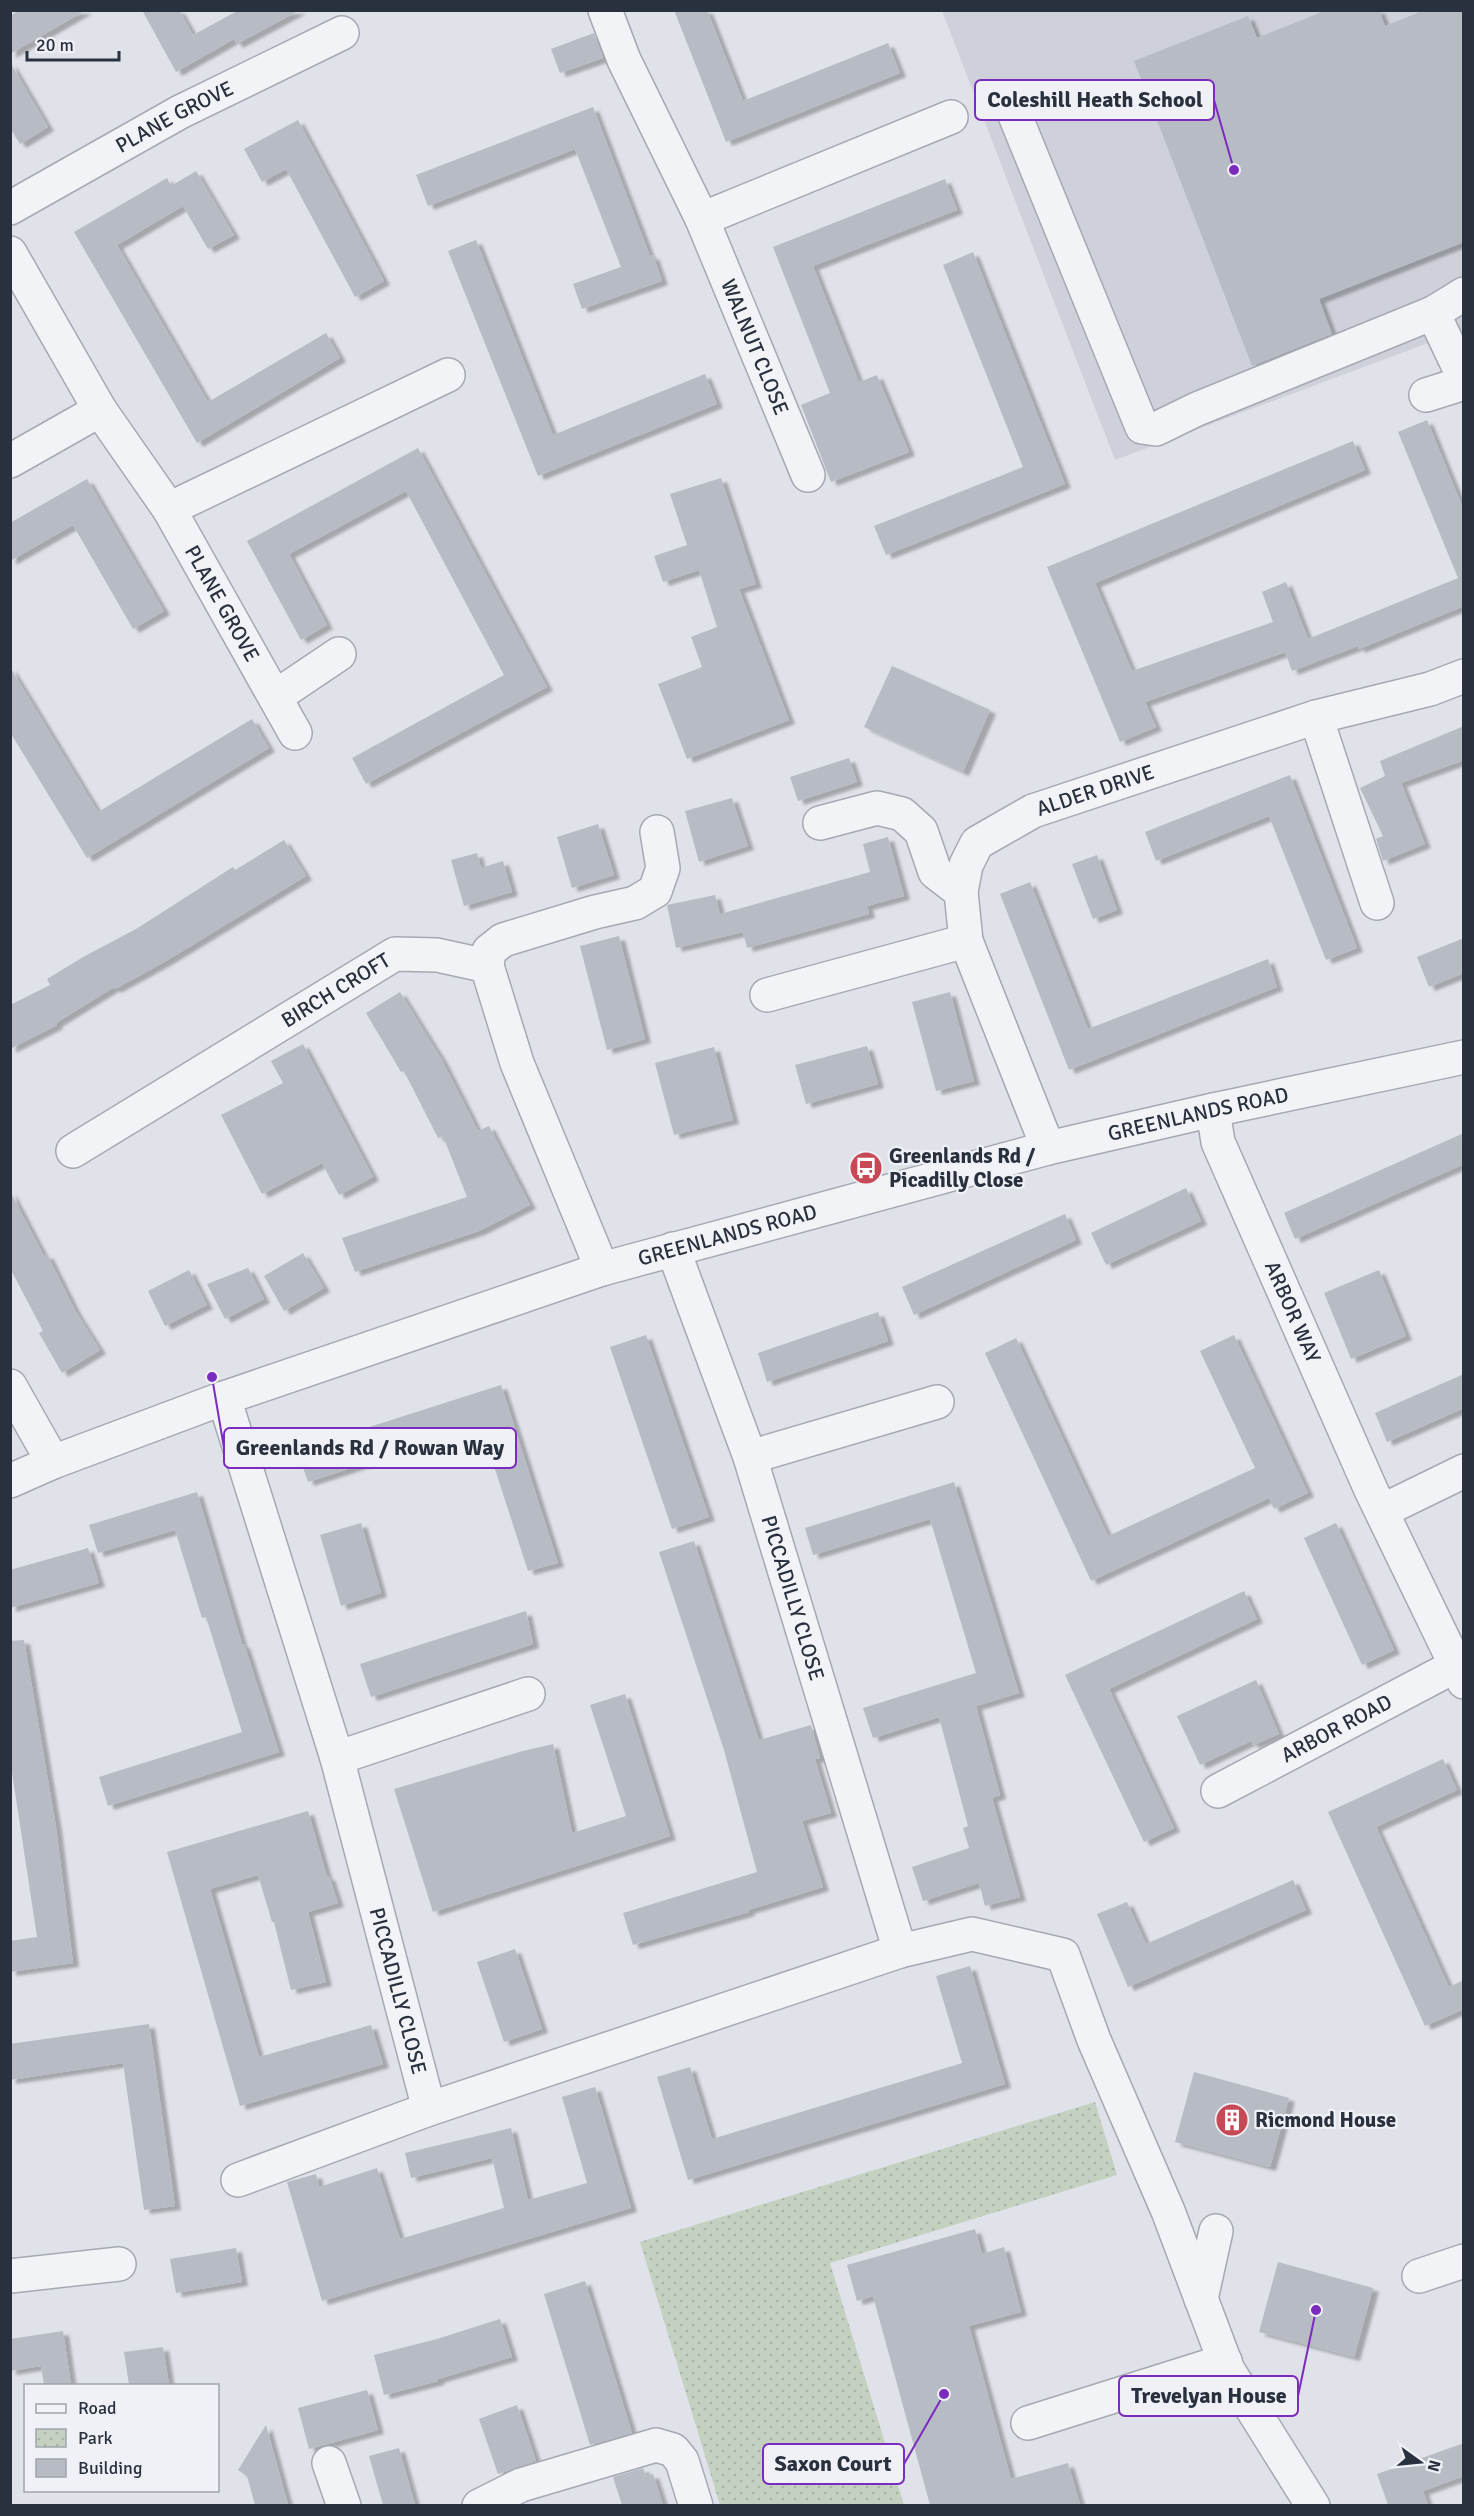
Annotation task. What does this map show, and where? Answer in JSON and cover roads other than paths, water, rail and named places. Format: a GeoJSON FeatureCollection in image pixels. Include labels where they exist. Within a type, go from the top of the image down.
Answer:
{"type":"FeatureCollection","features":[{"type":"Feature","properties":{"kind":"street","name":"WALNUT CLOSE"},"geometry":{"type":"LineString","coordinates":[[605,10],[624,60],[702,219],[808,474]]}},
{"type":"Feature","properties":{"kind":"street","name":"PLANE GROVE"},"geometry":{"type":"LineString","coordinates":[[10,208],[180,112],[342,33]]}},
{"type":"Feature","properties":{"kind":"street"},"geometry":{"type":"LineString","coordinates":[[1014,113],[1142,427],[1156,429],[1197,409],[1433,313],[1464,294]]}},
{"type":"Feature","properties":{"kind":"street"},"geometry":{"type":"LineString","coordinates":[[702,219],[951,117]]}},
{"type":"Feature","properties":{"kind":"street","name":"PLANE GROVE"},"geometry":{"type":"LineString","coordinates":[[10,253],[100,410],[169,509],[295,733]]}},
{"type":"Feature","properties":{"kind":"street"},"geometry":{"type":"LineString","coordinates":[[1433,313],[1464,378]]}},
{"type":"Feature","properties":{"kind":"street"},"geometry":{"type":"LineString","coordinates":[[169,509],[448,375]]}},
{"type":"Feature","properties":{"kind":"street"},"geometry":{"type":"LineString","coordinates":[[1426,395],[1464,383]]}},
{"type":"Feature","properties":{"kind":"street"},"geometry":{"type":"LineString","coordinates":[[10,461],[100,410]]}},
{"type":"Feature","properties":{"kind":"street"},"geometry":{"type":"LineString","coordinates":[[275,697],[339,654]]}},
{"type":"Feature","properties":{"kind":"street","name":"ALDER DRIVE"},"geometry":{"type":"LineString","coordinates":[[1048,1148],[966,941],[961,892],[966,865],[977,843],[1033,811],[1316,717],[1430,688],[1464,676]]}},
{"type":"Feature","properties":{"kind":"street"},"geometry":{"type":"LineString","coordinates":[[1316,717],[1377,903]]}},
{"type":"Feature","properties":{"kind":"street"},"geometry":{"type":"LineString","coordinates":[[820,823],[878,808],[902,814],[921,831],[935,872],[961,892]]}},
{"type":"Feature","properties":{"kind":"street"},"geometry":{"type":"LineString","coordinates":[[602,1269],[517,1062],[487,966],[489,951],[503,940],[595,912],[635,903],[656,891],[663,868],[657,832]]}},
{"type":"Feature","properties":{"kind":"street"},"geometry":{"type":"LineString","coordinates":[[767,995],[966,941]]}},
{"type":"Feature","properties":{"kind":"street","name":"BIRCH CROFT"},"geometry":{"type":"LineString","coordinates":[[73,1151],[395,954],[436,955],[487,966]]}},
{"type":"Feature","properties":{"kind":"street","name":"GREENLANDS ROAD"},"geometry":{"type":"LineString","coordinates":[[10,1481],[53,1462],[224,1398],[602,1269],[1048,1148],[1213,1110],[1464,1057]]}},
{"type":"Feature","properties":{"kind":"street","name":"ARBOR WAY"},"geometry":{"type":"LineString","coordinates":[[1213,1110],[1218,1142],[1382,1511],[1460,1674]]}},
{"type":"Feature","properties":{"kind":"street","name":"PICCADILLY CLOSE"},"geometry":{"type":"LineString","coordinates":[[673,1250],[750,1457],[900,1951]]}},
{"type":"Feature","properties":{"kind":"street"},"geometry":{"type":"LineString","coordinates":[[10,1386],[53,1462]]}},
{"type":"Feature","properties":{"kind":"street","name":"PICCADILLY CLOSE"},"geometry":{"type":"LineString","coordinates":[[224,1398],[337,1758],[429,2109]]}},
{"type":"Feature","properties":{"kind":"street"},"geometry":{"type":"LineString","coordinates":[[750,1457],[937,1402]]}},
{"type":"Feature","properties":{"kind":"street"},"geometry":{"type":"LineString","coordinates":[[1382,1511],[1464,1471]]}},
{"type":"Feature","properties":{"kind":"street","name":"ARBOR ROAD"},"geometry":{"type":"LineString","coordinates":[[1218,1791],[1460,1674]]}},
{"type":"Feature","properties":{"kind":"street"},"geometry":{"type":"LineString","coordinates":[[337,1758],[528,1694]]}},
{"type":"Feature","properties":{"kind":"street"},"geometry":{"type":"LineString","coordinates":[[238,2180],[429,2109],[900,1951],[972,1934],[1063,1956],[1094,2040],[1168,2211],[1225,2361],[1308,2504]]}},
{"type":"Feature","properties":{"kind":"street"},"geometry":{"type":"LineString","coordinates":[[1201,2299],[1216,2231]]}},
{"type":"Feature","properties":{"kind":"street"},"geometry":{"type":"LineString","coordinates":[[1419,2276],[1464,2261]]}},
{"type":"Feature","properties":{"kind":"street"},"geometry":{"type":"LineString","coordinates":[[10,2276],[119,2264]]}},
{"type":"Feature","properties":{"kind":"street"},"geometry":{"type":"LineString","coordinates":[[1028,2423],[1225,2361]]}},
{"type":"Feature","properties":{"kind":"street"},"geometry":{"type":"LineString","coordinates":[[479,2505],[521,2485],[656,2445],[673,2450],[681,2461],[696,2505]]}},
{"type":"Feature","properties":{"kind":"street"},"geometry":{"type":"LineString","coordinates":[[329,2463],[344,2505]]}},
{"type":"Feature","properties":{"kind":"place","name":"Coleshill Heath School"},"geometry":{"type":"Point","coordinates":[1234,170]}},
{"type":"Feature","properties":{"kind":"place","name":"Greenlands Rd / Picadilly Close"},"geometry":{"type":"Point","coordinates":[866,1168]}},
{"type":"Feature","properties":{"kind":"place","name":"Greenlands Rd / Rowan Way"},"geometry":{"type":"Point","coordinates":[212,1377]}},
{"type":"Feature","properties":{"kind":"place","name":"Ricmond House"},"geometry":{"type":"Point","coordinates":[1232,2120]}},
{"type":"Feature","properties":{"kind":"place","name":"Trevelyan House"},"geometry":{"type":"Point","coordinates":[1316,2310]}},
{"type":"Feature","properties":{"kind":"place","name":"Saxon Court"},"geometry":{"type":"Point","coordinates":[944,2394]}}]}
